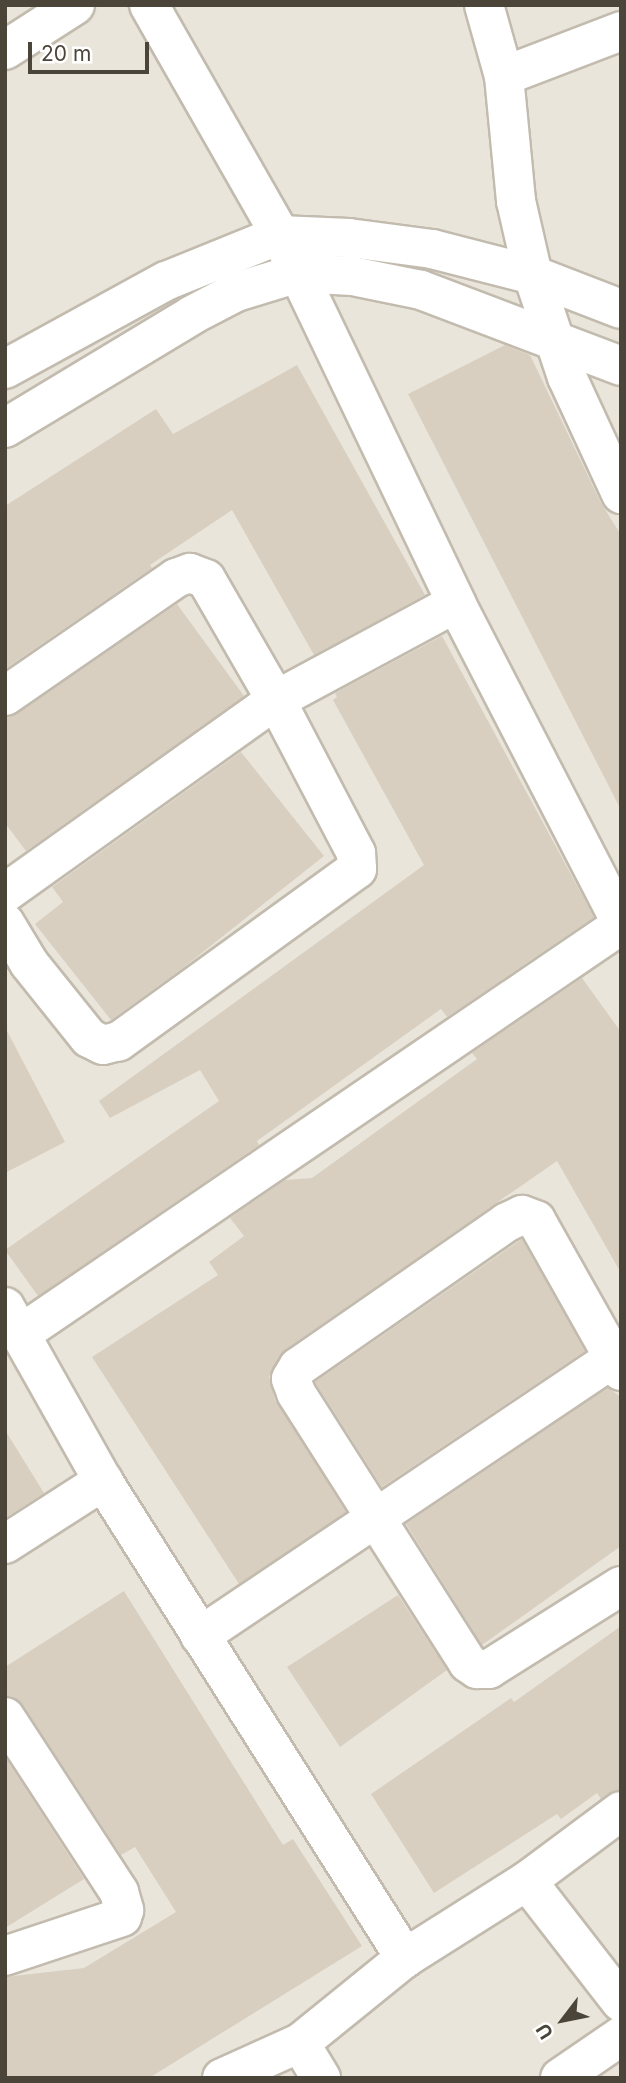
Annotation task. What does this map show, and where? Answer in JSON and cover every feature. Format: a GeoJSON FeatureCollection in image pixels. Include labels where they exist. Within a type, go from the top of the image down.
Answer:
{"type":"FeatureCollection","features":[{"type":"Feature","properties":{"kind":"street"},"geometry":{"type":"LineString","coordinates":[[5,50],[75,5]]}},
{"type":"Feature","properties":{"kind":"street"},"geometry":{"type":"LineString","coordinates":[[149,5],[280,235],[456,603],[621,923],[14,1320],[103,1481],[405,1958]]}},
{"type":"Feature","properties":{"kind":"street"},"geometry":{"type":"LineString","coordinates":[[484,5],[504,76],[516,201],[533,275],[553,342],[621,494]]}},
{"type":"Feature","properties":{"kind":"street"},"geometry":{"type":"LineString","coordinates":[[504,76],[621,31]]}},
{"type":"Feature","properties":{"kind":"street"},"geometry":{"type":"LineString","coordinates":[[5,369],[166,281],[280,235],[349,238],[432,249],[533,275],[621,309]]}},
{"type":"Feature","properties":{"kind":"street"},"geometry":{"type":"LineString","coordinates":[[5,428],[192,315],[236,292],[298,273],[352,276],[421,290],[621,366]]}},
{"type":"Feature","properties":{"kind":"street"},"geometry":{"type":"LineString","coordinates":[[5,696],[176,578],[190,573],[206,579],[276,700],[356,853],[356,869],[119,1041],[103,1045],[89,1038],[17,970],[5,923]]}},
{"type":"Feature","properties":{"kind":"street"},"geometry":{"type":"LineString","coordinates":[[5,893],[276,700],[456,603]]}},
{"type":"Feature","properties":{"kind":"street"},"geometry":{"type":"LineString","coordinates":[[200,1636],[376,1517],[618,1361],[537,1220],[522,1215],[298,1367],[291,1379],[296,1393],[376,1517],[468,1662],[477,1670],[489,1669],[621,1586]]}},
{"type":"Feature","properties":{"kind":"street"},"geometry":{"type":"LineString","coordinates":[[5,1544],[103,1481]]}},
{"type":"Feature","properties":{"kind":"street"},"geometry":{"type":"LineString","coordinates":[[5,1717],[119,1892],[124,1910],[122,1917],[5,1956]]}},
{"type":"Feature","properties":{"kind":"street"},"geometry":{"type":"LineString","coordinates":[[222,2078],[300,2043],[405,1958],[527,1881],[621,1811]]}},
{"type":"Feature","properties":{"kind":"street"},"geometry":{"type":"LineString","coordinates":[[527,1881],[621,2002]]}},
{"type":"Feature","properties":{"kind":"street"},"geometry":{"type":"LineString","coordinates":[[560,2078],[621,2036]]}},
{"type":"Feature","properties":{"kind":"street"},"geometry":{"type":"LineString","coordinates":[[300,2043],[321,2078]]}},
{"type":"Feature","properties":{"kind":"shaded area"},"geometry":{"type":"Polygon","coordinates":[[[5,5],[621,5],[621,2078],[5,2078],[5,5]]]}},
{"type":"Feature","properties":{"kind":"building"},"geometry":{"type":"Polygon","coordinates":[[[505,345],[530,355],[601,503],[621,535],[621,810],[408,394],[505,345]]]}},
{"type":"Feature","properties":{"kind":"building"},"geometry":{"type":"Polygon","coordinates":[[[297,365],[425,595],[314,655],[232,510],[5,669],[5,506],[156,409],[173,434],[297,365]]]}},
{"type":"Feature","properties":{"kind":"building"},"geometry":{"type":"Polygon","coordinates":[[[177,604],[244,696],[26,851],[5,823],[5,718],[17,714],[177,604]]]}},
{"type":"Feature","properties":{"kind":"building"},"geometry":{"type":"Polygon","coordinates":[[[442,636],[594,917],[447,1017],[441,1009],[257,1141],[259,1145],[38,1296],[5,1250],[219,1101],[200,1070],[110,1118],[99,1101],[424,865],[333,700],[337,697],[335,693],[442,636]]]}},
{"type":"Feature","properties":{"kind":"building"},"geometry":{"type":"Polygon","coordinates":[[[241,752],[324,856],[184,967],[111,1020],[35,924],[63,902],[52,887],[241,752]]]}},
{"type":"Feature","properties":{"kind":"building"},"geometry":{"type":"Polygon","coordinates":[[[582,978],[621,1032],[621,1273],[557,1161],[286,1349],[269,1376],[275,1400],[346,1512],[239,1584],[92,1357],[218,1275],[209,1262],[244,1236],[230,1218],[285,1180],[312,1178],[477,1059],[472,1053],[582,978]]]}},
{"type":"Feature","properties":{"kind":"building"},"geometry":{"type":"Polygon","coordinates":[[[5,1027],[65,1142],[5,1173],[5,1027]]]}},
{"type":"Feature","properties":{"kind":"building"},"geometry":{"type":"Polygon","coordinates":[[[522,1239],[585,1351],[382,1487],[315,1382],[522,1239]]]}},
{"type":"Feature","properties":{"kind":"building"},"geometry":{"type":"Polygon","coordinates":[[[608,1388],[621,1397],[621,1546],[482,1645],[406,1524],[608,1388]]]}},
{"type":"Feature","properties":{"kind":"building"},"geometry":{"type":"Polygon","coordinates":[[[5,1430],[44,1493],[5,1518],[5,1430]]]}},
{"type":"Feature","properties":{"kind":"building"},"geometry":{"type":"Polygon","coordinates":[[[124,1591],[283,1845],[293,1839],[362,1946],[149,2078],[5,2078],[5,1977],[84,1968],[176,1912],[135,1847],[121,1855],[23,1705],[15,1698],[5,1695],[5,1667],[124,1591]]]}},
{"type":"Feature","properties":{"kind":"building"},"geometry":{"type":"Polygon","coordinates":[[[398,1595],[447,1670],[340,1747],[287,1667],[398,1595]]]}},
{"type":"Feature","properties":{"kind":"building"},"geometry":{"type":"Polygon","coordinates":[[[621,1626],[621,1790],[601,1799],[597,1793],[561,1819],[557,1814],[434,1893],[371,1794],[511,1698],[514,1702],[621,1626]]]}},
{"type":"Feature","properties":{"kind":"building"},"geometry":{"type":"Polygon","coordinates":[[[5,1757],[84,1879],[5,1928],[5,1757]]]}}]}
